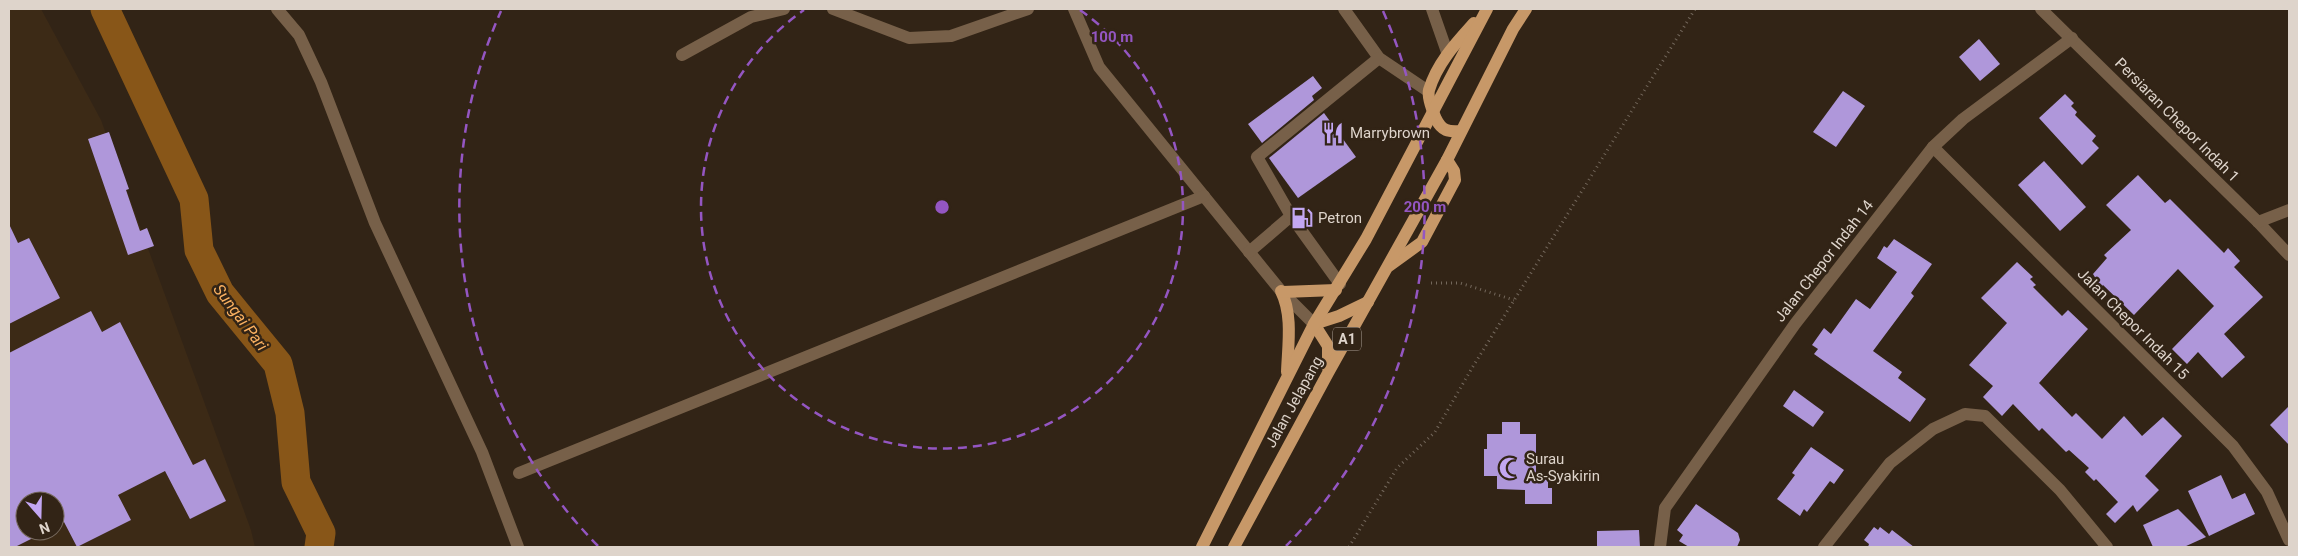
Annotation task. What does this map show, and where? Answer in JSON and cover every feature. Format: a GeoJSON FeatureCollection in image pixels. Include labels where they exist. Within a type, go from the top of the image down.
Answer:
{"type":"FeatureCollection","features":[{"type":"Feature","properties":{"kind":"main road","name":"Jalan Jelapang"},"geometry":{"type":"LineString","coordinates":[[1234,547],[1328,373],[1447,160],[1513,29],[1526,9]]}},
{"type":"Feature","properties":{"kind":"main road"},"geometry":{"type":"LineString","coordinates":[[1460,131],[1448,132],[1442,129],[1433,112],[1428,91],[1447,52],[1486,10]]}},
{"type":"Feature","properties":{"kind":"main road","name":"Jalan Jelapang"},"geometry":{"type":"LineString","coordinates":[[1202,547],[1314,324],[1366,239],[1486,10]]}},
{"type":"Feature","properties":{"kind":"main road"},"geometry":{"type":"LineString","coordinates":[[1387,267],[1422,242],[1455,180],[1454,171],[1447,160]]}},
{"type":"Feature","properties":{"kind":"main road"},"geometry":{"type":"LineString","coordinates":[[1287,377],[1288,327],[1286,301],[1282,292],[1338,287]]}},
{"type":"Feature","properties":{"kind":"main road"},"geometry":{"type":"LineString","coordinates":[[1328,373],[1328,346],[1314,324],[1339,316],[1368,302]]}},
{"type":"Feature","properties":{"kind":"street"},"geometry":{"type":"LineString","coordinates":[[277,9],[299,35],[320,82],[375,223],[482,452],[518,547]]}},
{"type":"Feature","properties":{"kind":"street"},"geometry":{"type":"LineString","coordinates":[[682,55],[752,17],[784,9]]}},
{"type":"Feature","properties":{"kind":"street"},"geometry":{"type":"LineString","coordinates":[[833,9],[909,38],[951,36],[1028,9]]}},
{"type":"Feature","properties":{"kind":"street"},"geometry":{"type":"LineString","coordinates":[[1074,9],[1099,67],[1282,292],[1314,324]]}},
{"type":"Feature","properties":{"kind":"street"},"geometry":{"type":"LineString","coordinates":[[1344,9],[1380,58],[1428,91]]}},
{"type":"Feature","properties":{"kind":"street"},"geometry":{"type":"LineString","coordinates":[[1432,9],[1447,52]]}},
{"type":"Feature","properties":{"kind":"street","name":"Persiaran Chepor Indah 1"},"geometry":{"type":"LineString","coordinates":[[2041,9],[2258,222],[2289,255]]}},
{"type":"Feature","properties":{"kind":"street","name":"Jalan Chepor Indah 14"},"geometry":{"type":"LineString","coordinates":[[1660,547],[1665,508],[1795,324],[1933,147],[1963,119],[2072,38]]}},
{"type":"Feature","properties":{"kind":"street"},"geometry":{"type":"LineString","coordinates":[[1338,287],[1291,216],[1257,157],[1380,58]]}},
{"type":"Feature","properties":{"kind":"street","name":"Jalan Chepor Indah 15"},"geometry":{"type":"LineString","coordinates":[[1933,147],[2233,446],[2267,492],[2289,540]]}},
{"type":"Feature","properties":{"kind":"street"},"geometry":{"type":"LineString","coordinates":[[519,473],[1204,196]]}},
{"type":"Feature","properties":{"kind":"street"},"geometry":{"type":"LineString","coordinates":[[2258,222],[2289,210]]}},
{"type":"Feature","properties":{"kind":"street"},"geometry":{"type":"LineString","coordinates":[[1249,252],[1291,216]]}},
{"type":"Feature","properties":{"kind":"street"},"geometry":{"type":"LineString","coordinates":[[1824,547],[1890,463],[1932,429],[1965,414],[1985,416],[2060,490],[2107,547]]}},
{"type":"Feature","properties":{"kind":"path"},"geometry":{"type":"LineString","coordinates":[[1348,547],[1397,468],[1435,432],[1514,300],[1694,9]]}},
{"type":"Feature","properties":{"kind":"path"},"geometry":{"type":"LineString","coordinates":[[1431,283],[1460,283],[1514,300]]}},
{"type":"Feature","properties":{"kind":"shaded area"},"geometry":{"type":"Polygon","coordinates":[[[9,9],[41,9],[101,120],[251,530],[255,547],[9,547],[9,9]]]}},
{"type":"Feature","properties":{"kind":"building"},"geometry":{"type":"Polygon","coordinates":[[[1979,39],[2000,64],[1980,81],[1959,57],[1979,39]]]}},
{"type":"Feature","properties":{"kind":"building"},"geometry":{"type":"Polygon","coordinates":[[[1313,76],[1322,88],[1312,96],[1314,100],[1262,143],[1248,124],[1313,76]]]}},
{"type":"Feature","properties":{"kind":"building"},"geometry":{"type":"Polygon","coordinates":[[[1843,91],[1865,106],[1836,147],[1813,132],[1843,91]]]}},
{"type":"Feature","properties":{"kind":"building"},"geometry":{"type":"Polygon","coordinates":[[[2065,94],[2074,103],[2071,106],[2077,112],[2075,115],[2096,136],[2092,141],[2099,148],[2082,165],[2039,118],[2065,94]]]}},
{"type":"Feature","properties":{"kind":"building"},"geometry":{"type":"Polygon","coordinates":[[[1324,113],[1356,157],[1298,198],[1269,158],[1324,113]]]}},
{"type":"Feature","properties":{"kind":"building"},"geometry":{"type":"Polygon","coordinates":[[[109,132],[129,189],[126,190],[140,231],[147,228],[154,246],[128,255],[88,139],[109,132]]]}},
{"type":"Feature","properties":{"kind":"building"},"geometry":{"type":"Polygon","coordinates":[[[2044,161],[2086,207],[2060,231],[2018,185],[2044,161]]]}},
{"type":"Feature","properties":{"kind":"building"},"geometry":{"type":"Polygon","coordinates":[[[2138,175],[2165,203],[2170,199],[2224,253],[2228,248],[2240,261],[2234,267],[2263,297],[2224,334],[2245,357],[2222,378],[2198,352],[2187,364],[2172,349],[2214,306],[2178,269],[2134,315],[2103,285],[2101,287],[2093,274],[2107,258],[2104,255],[2131,230],[2106,205],[2138,175]]]}},
{"type":"Feature","properties":{"kind":"building"},"geometry":{"type":"Polygon","coordinates":[[[9,224],[18,243],[29,238],[60,298],[9,324],[9,224]]]}},
{"type":"Feature","properties":{"kind":"building"},"geometry":{"type":"Polygon","coordinates":[[[1894,239],[1932,264],[1911,293],[1914,296],[1873,351],[1902,372],[1898,378],[1926,399],[1910,422],[1814,354],[1818,349],[1812,345],[1824,328],[1831,334],[1856,299],[1870,309],[1897,272],[1877,258],[1884,246],[1887,248],[1894,239]]]}},
{"type":"Feature","properties":{"kind":"building"},"geometry":{"type":"Polygon","coordinates":[[[2017,262],[2033,277],[2030,279],[2036,285],[2033,287],[2062,316],[2068,310],[2088,329],[2039,383],[2072,417],[2076,413],[2102,439],[2124,416],[2142,436],[2163,417],[2182,436],[2145,476],[2159,490],[2137,512],[2133,505],[2115,523],[2106,514],[2118,502],[2096,479],[2094,481],[2085,472],[2089,468],[2069,450],[2066,452],[2042,428],[2039,431],[2013,404],[2002,416],[1983,397],[1993,386],[1969,365],[2007,323],[1981,298],[2017,262]]]}},
{"type":"Feature","properties":{"kind":"building"},"geometry":{"type":"Polygon","coordinates":[[[91,311],[102,332],[120,322],[193,465],[205,459],[226,501],[190,519],[165,471],[118,495],[131,520],[77,547],[65,524],[65,491],[15,491],[15,541],[27,541],[15,547],[9,547],[9,353],[91,311]]]}},
{"type":"Feature","properties":{"kind":"building"},"geometry":{"type":"Polygon","coordinates":[[[1794,390],[1824,412],[1813,427],[1783,406],[1794,390]]]}},
{"type":"Feature","properties":{"kind":"building"},"geometry":{"type":"Polygon","coordinates":[[[2289,406],[2289,445],[2270,425],[2289,406]]]}},
{"type":"Feature","properties":{"kind":"building","name":"Surau As-Syakirin"},"geometry":{"type":"Polygon","coordinates":[[[1502,422],[1520,422],[1520,434],[1536,434],[1536,477],[1548,477],[1548,488],[1552,488],[1552,504],[1525,504],[1525,490],[1497,489],[1497,476],[1484,476],[1484,449],[1487,449],[1487,434],[1502,434],[1502,422]]]}},
{"type":"Feature","properties":{"kind":"building"},"geometry":{"type":"Polygon","coordinates":[[[1811,447],[1844,470],[1834,484],[1830,481],[1807,512],[1804,509],[1800,516],[1777,499],[1795,475],[1792,473],[1811,447]]]}},
{"type":"Feature","properties":{"kind":"building"},"geometry":{"type":"Polygon","coordinates":[[[2221,475],[2232,499],[2245,493],[2255,514],[2209,536],[2188,491],[2221,475]]]}},
{"type":"Feature","properties":{"kind":"building"},"geometry":{"type":"Polygon","coordinates":[[[1696,504],[1738,533],[1740,540],[1737,547],[1689,547],[1679,541],[1683,535],[1677,530],[1696,504]]]}},
{"type":"Feature","properties":{"kind":"building"},"geometry":{"type":"Polygon","coordinates":[[[2178,509],[2206,537],[2184,547],[2153,547],[2143,525],[2178,509]]]}},
{"type":"Feature","properties":{"kind":"building"},"geometry":{"type":"Polygon","coordinates":[[[1874,527],[1878,530],[1880,527],[1889,534],[1892,530],[1914,547],[1868,547],[1869,544],[1864,540],[1874,527]]]}},
{"type":"Feature","properties":{"kind":"building"},"geometry":{"type":"Polygon","coordinates":[[[1639,530],[1640,547],[1597,547],[1597,531],[1639,530]]]}},
{"type":"Feature","properties":{"kind":"waterway","name":"Sungai Pari"},"geometry":{"type":"LineString","coordinates":[[105,9],[194,199],[199,250],[220,293],[278,364],[290,413],[296,482],[321,533],[319,547]]}},
{"type":"Feature","properties":{"kind":"place","name":"Marrybrown"},"geometry":{"type":"Point","coordinates":[1333,133]}},
{"type":"Feature","properties":{"kind":"place","name":"Petron"},"geometry":{"type":"Point","coordinates":[1302,218]}},
{"type":"Feature","properties":{"kind":"place","name":"Surau As-Syakirin"},"geometry":{"type":"Point","coordinates":[1510,468]}}]}
